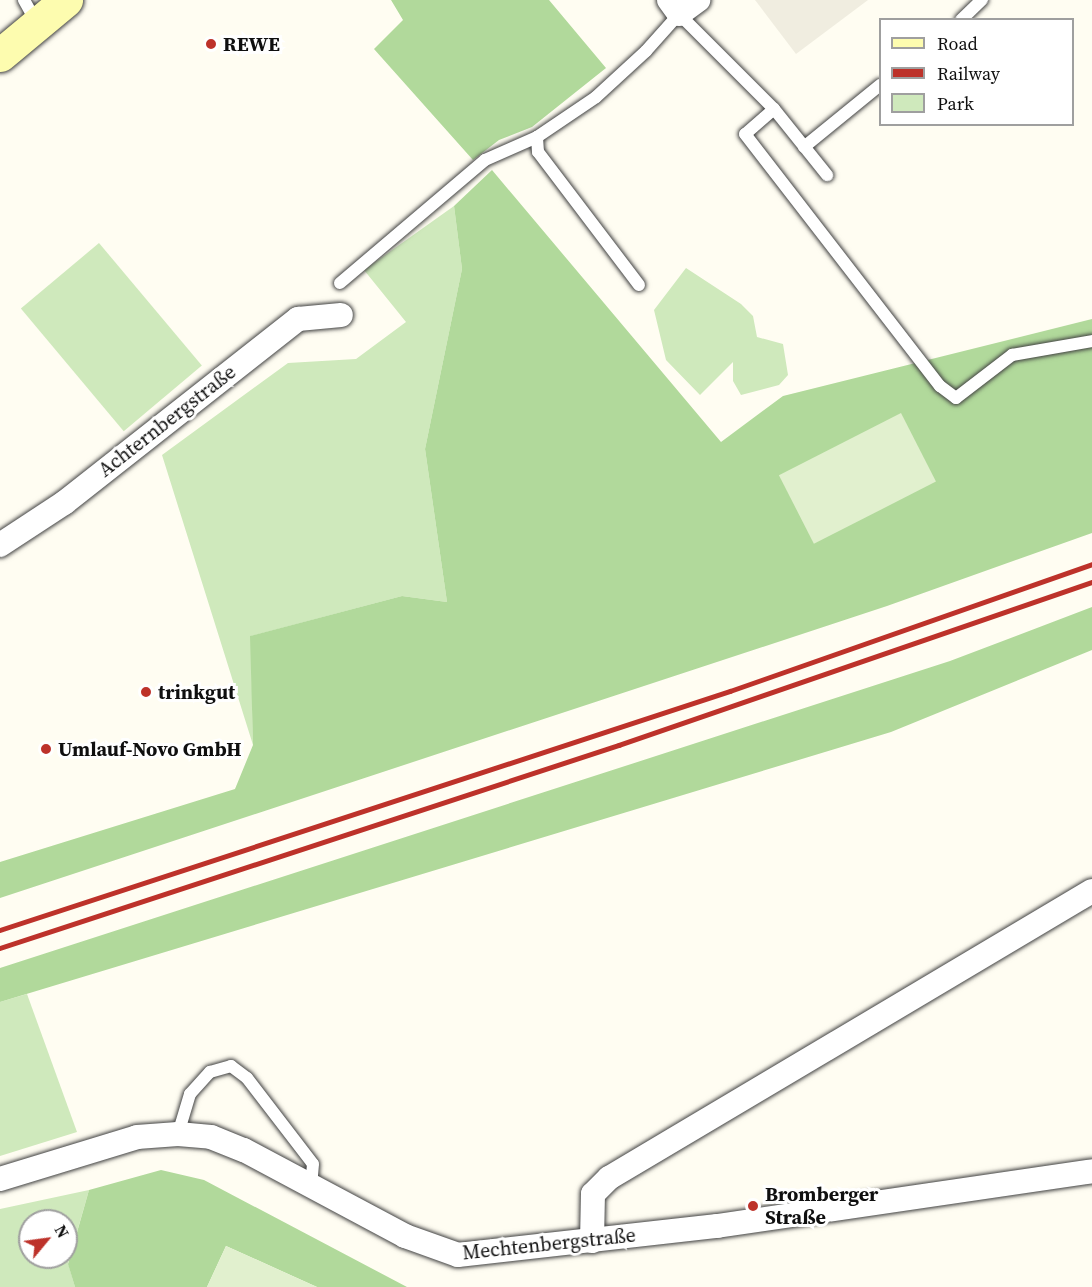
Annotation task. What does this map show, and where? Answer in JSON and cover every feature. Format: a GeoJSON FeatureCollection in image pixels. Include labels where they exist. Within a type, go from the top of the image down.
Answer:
{"type":"FeatureCollection","features":[{"type":"Feature","properties":{"kind":"main road"},"geometry":{"type":"LineString","coordinates":[[0,55],[30,12],[66,0]]}},
{"type":"Feature","properties":{"kind":"street"},"geometry":{"type":"LineString","coordinates":[[674,7],[698,0]]}},
{"type":"Feature","properties":{"kind":"street","name":"Achternbergstraße"},"geometry":{"type":"LineString","coordinates":[[0,545],[64,503],[298,319],[341,315]]}},
{"type":"Feature","properties":{"kind":"street"},"geometry":{"type":"LineString","coordinates":[[592,1241],[593,1194],[609,1178],[1092,891]]}},
{"type":"Feature","properties":{"kind":"street","name":"Mechtenbergstraße"},"geometry":{"type":"LineString","coordinates":[[0,1179],[137,1137],[178,1134],[211,1137],[233,1146],[405,1236],[458,1256],[717,1227],[1092,1171]]}},
{"type":"Feature","properties":{"kind":"lane"},"geometry":{"type":"LineString","coordinates":[[964,18],[982,0]]}},
{"type":"Feature","properties":{"kind":"lane"},"geometry":{"type":"LineString","coordinates":[[340,283],[484,160],[537,137],[596,97],[674,7],[774,109],[827,175]]}},
{"type":"Feature","properties":{"kind":"lane"},"geometry":{"type":"LineString","coordinates":[[804,147],[879,86]]}},
{"type":"Feature","properties":{"kind":"lane"},"geometry":{"type":"LineString","coordinates":[[774,109],[745,134],[940,386],[956,398],[1012,355],[1092,340]]}},
{"type":"Feature","properties":{"kind":"lane"},"geometry":{"type":"LineString","coordinates":[[537,137],[538,152],[639,285]]}},
{"type":"Feature","properties":{"kind":"lane"},"geometry":{"type":"LineString","coordinates":[[178,1134],[190,1094],[210,1072],[231,1066],[247,1078],[313,1164],[311,1187]]}},
{"type":"Feature","properties":{"kind":"green space"},"geometry":{"type":"Polygon","coordinates":[[[391,0],[549,0],[606,68],[532,127],[499,140],[473,160],[374,49],[403,20],[391,0]]]}},
{"type":"Feature","properties":{"kind":"green space"},"geometry":{"type":"Polygon","coordinates":[[[492,170],[721,442],[783,396],[1092,319],[1092,533],[887,606],[0,898],[0,862],[235,789],[253,745],[250,636],[402,596],[447,602],[425,449],[462,269],[454,206],[492,170]]]}},
{"type":"Feature","properties":{"kind":"green space"},"geometry":{"type":"Polygon","coordinates":[[[454,206],[462,269],[425,449],[447,602],[402,596],[251,636],[253,745],[162,455],[288,363],[356,359],[406,322],[364,270],[454,206]]]}},
{"type":"Feature","properties":{"kind":"green space"},"geometry":{"type":"Polygon","coordinates":[[[99,243],[202,366],[124,431],[21,309],[99,243]]]}},
{"type":"Feature","properties":{"kind":"green space"},"geometry":{"type":"Polygon","coordinates":[[[686,268],[741,304],[753,316],[757,337],[783,344],[788,375],[779,385],[741,395],[733,381],[733,362],[700,395],[666,360],[654,310],[686,268]]]}},
{"type":"Feature","properties":{"kind":"green space"},"geometry":{"type":"Polygon","coordinates":[[[901,413],[936,482],[814,544],[779,475],[901,413]]]}},
{"type":"Feature","properties":{"kind":"green space"},"geometry":{"type":"Polygon","coordinates":[[[1092,607],[1092,650],[891,732],[0,1002],[0,968],[950,661],[1092,607]]]}},
{"type":"Feature","properties":{"kind":"green space"},"geometry":{"type":"Polygon","coordinates":[[[27,994],[77,1132],[0,1156],[0,1002],[27,994]]]}},
{"type":"Feature","properties":{"kind":"green space"},"geometry":{"type":"Polygon","coordinates":[[[161,1170],[204,1180],[407,1287],[317,1287],[226,1246],[207,1287],[75,1287],[70,1269],[78,1269],[78,1229],[89,1190],[161,1170]]]}},
{"type":"Feature","properties":{"kind":"green space"},"geometry":{"type":"Polygon","coordinates":[[[89,1190],[78,1228],[78,1209],[18,1209],[18,1269],[70,1269],[75,1287],[0,1287],[0,1209],[89,1190]]]}},
{"type":"Feature","properties":{"kind":"green space"},"geometry":{"type":"Polygon","coordinates":[[[226,1246],[317,1287],[207,1287],[226,1246]]]}},
{"type":"Feature","properties":{"kind":"shaded area"},"geometry":{"type":"Polygon","coordinates":[[[755,0],[868,0],[796,54],[755,0]]]}},
{"type":"Feature","properties":{"kind":"railway"},"geometry":{"type":"LineString","coordinates":[[0,930],[730,691],[1092,564]]}},
{"type":"Feature","properties":{"kind":"railway"},"geometry":{"type":"LineString","coordinates":[[0,948],[619,745],[1092,582]]}},
{"type":"Feature","properties":{"kind":"place","name":"REWE"},"geometry":{"type":"Point","coordinates":[211,44]}},
{"type":"Feature","properties":{"kind":"place","name":"trinkgut"},"geometry":{"type":"Point","coordinates":[146,692]}},
{"type":"Feature","properties":{"kind":"place","name":"Umlauf-Novo GmbH"},"geometry":{"type":"Point","coordinates":[46,749]}},
{"type":"Feature","properties":{"kind":"place","name":"Bromberger Straße"},"geometry":{"type":"Point","coordinates":[753,1206]}}]}
